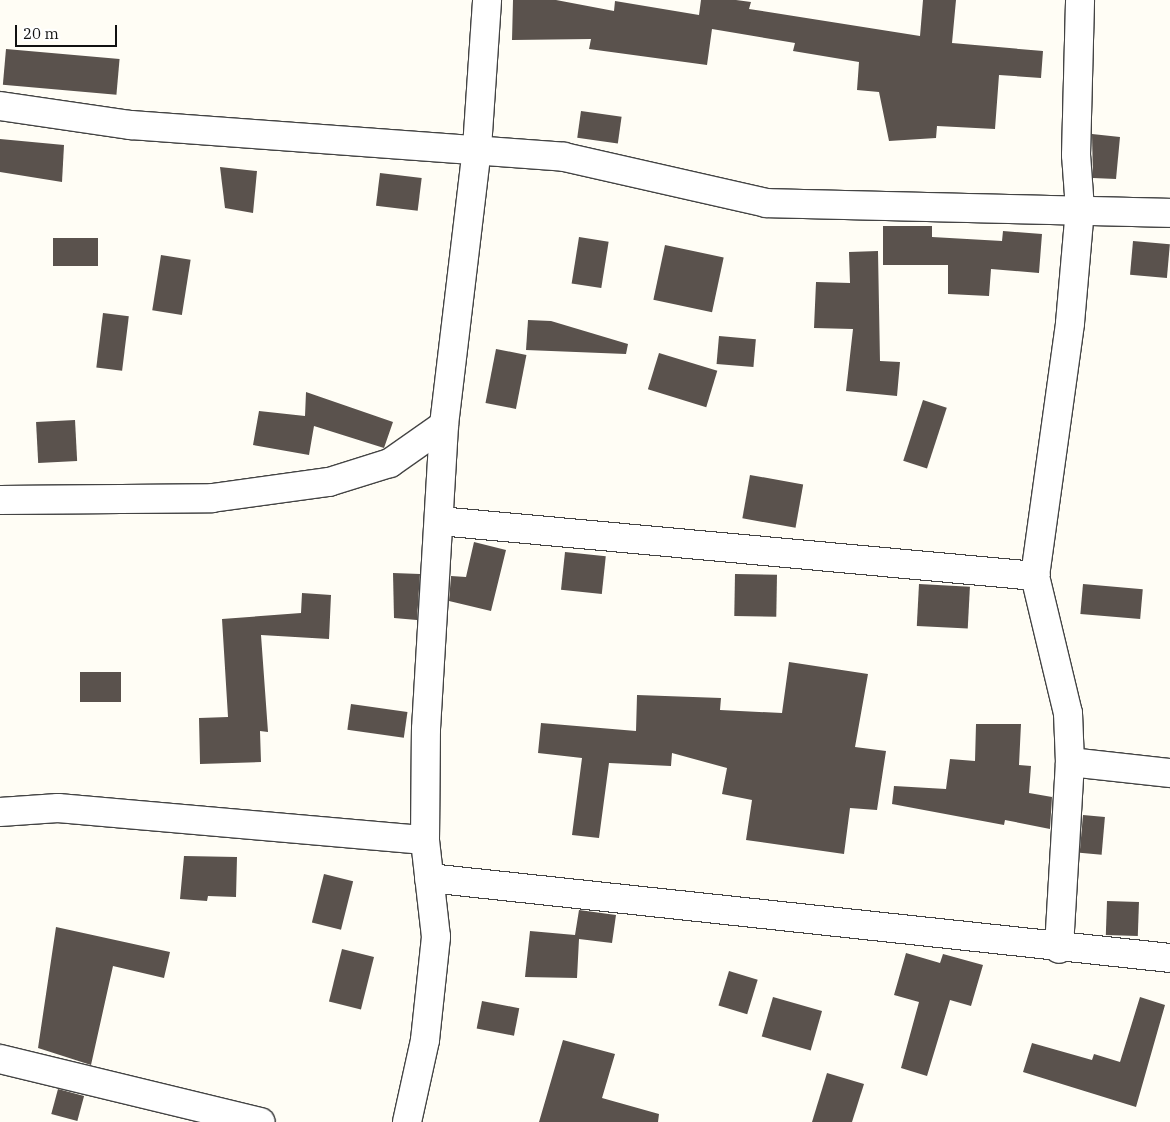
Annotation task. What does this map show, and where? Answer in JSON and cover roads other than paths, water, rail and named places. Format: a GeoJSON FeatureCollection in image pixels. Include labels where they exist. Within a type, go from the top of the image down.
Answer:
{"type":"FeatureCollection","features":[{"type":"Feature","properties":{"kind":"street"},"geometry":{"type":"LineString","coordinates":[[407,1122],[425,1040],[436,937],[425,840],[426,729],[440,521],[444,425],[477,148],[487,0]]}},
{"type":"Feature","properties":{"kind":"street"},"geometry":{"type":"LineString","coordinates":[[1059,949],[1070,762],[1068,713],[1035,576],[1070,323],[1080,209],[1076,155],[1080,0]]}},
{"type":"Feature","properties":{"kind":"street"},"geometry":{"type":"LineString","coordinates":[[0,106],[132,125],[477,148],[564,157],[766,203],[1080,209],[1170,213]]}},
{"type":"Feature","properties":{"kind":"street"},"geometry":{"type":"LineString","coordinates":[[0,500],[212,498],[329,482],[390,464],[444,425]]}},
{"type":"Feature","properties":{"kind":"street"},"geometry":{"type":"LineString","coordinates":[[440,521],[1035,576]]}},
{"type":"Feature","properties":{"kind":"street"},"geometry":{"type":"LineString","coordinates":[[1070,762],[1170,773]]}},
{"type":"Feature","properties":{"kind":"street"},"geometry":{"type":"LineString","coordinates":[[0,812],[58,808],[425,840]]}},
{"type":"Feature","properties":{"kind":"street"},"geometry":{"type":"LineString","coordinates":[[430,878],[1059,949],[1170,958]]}},
{"type":"Feature","properties":{"kind":"street"},"geometry":{"type":"LineString","coordinates":[[0,1059],[193,1113],[260,1122]]}}]}
